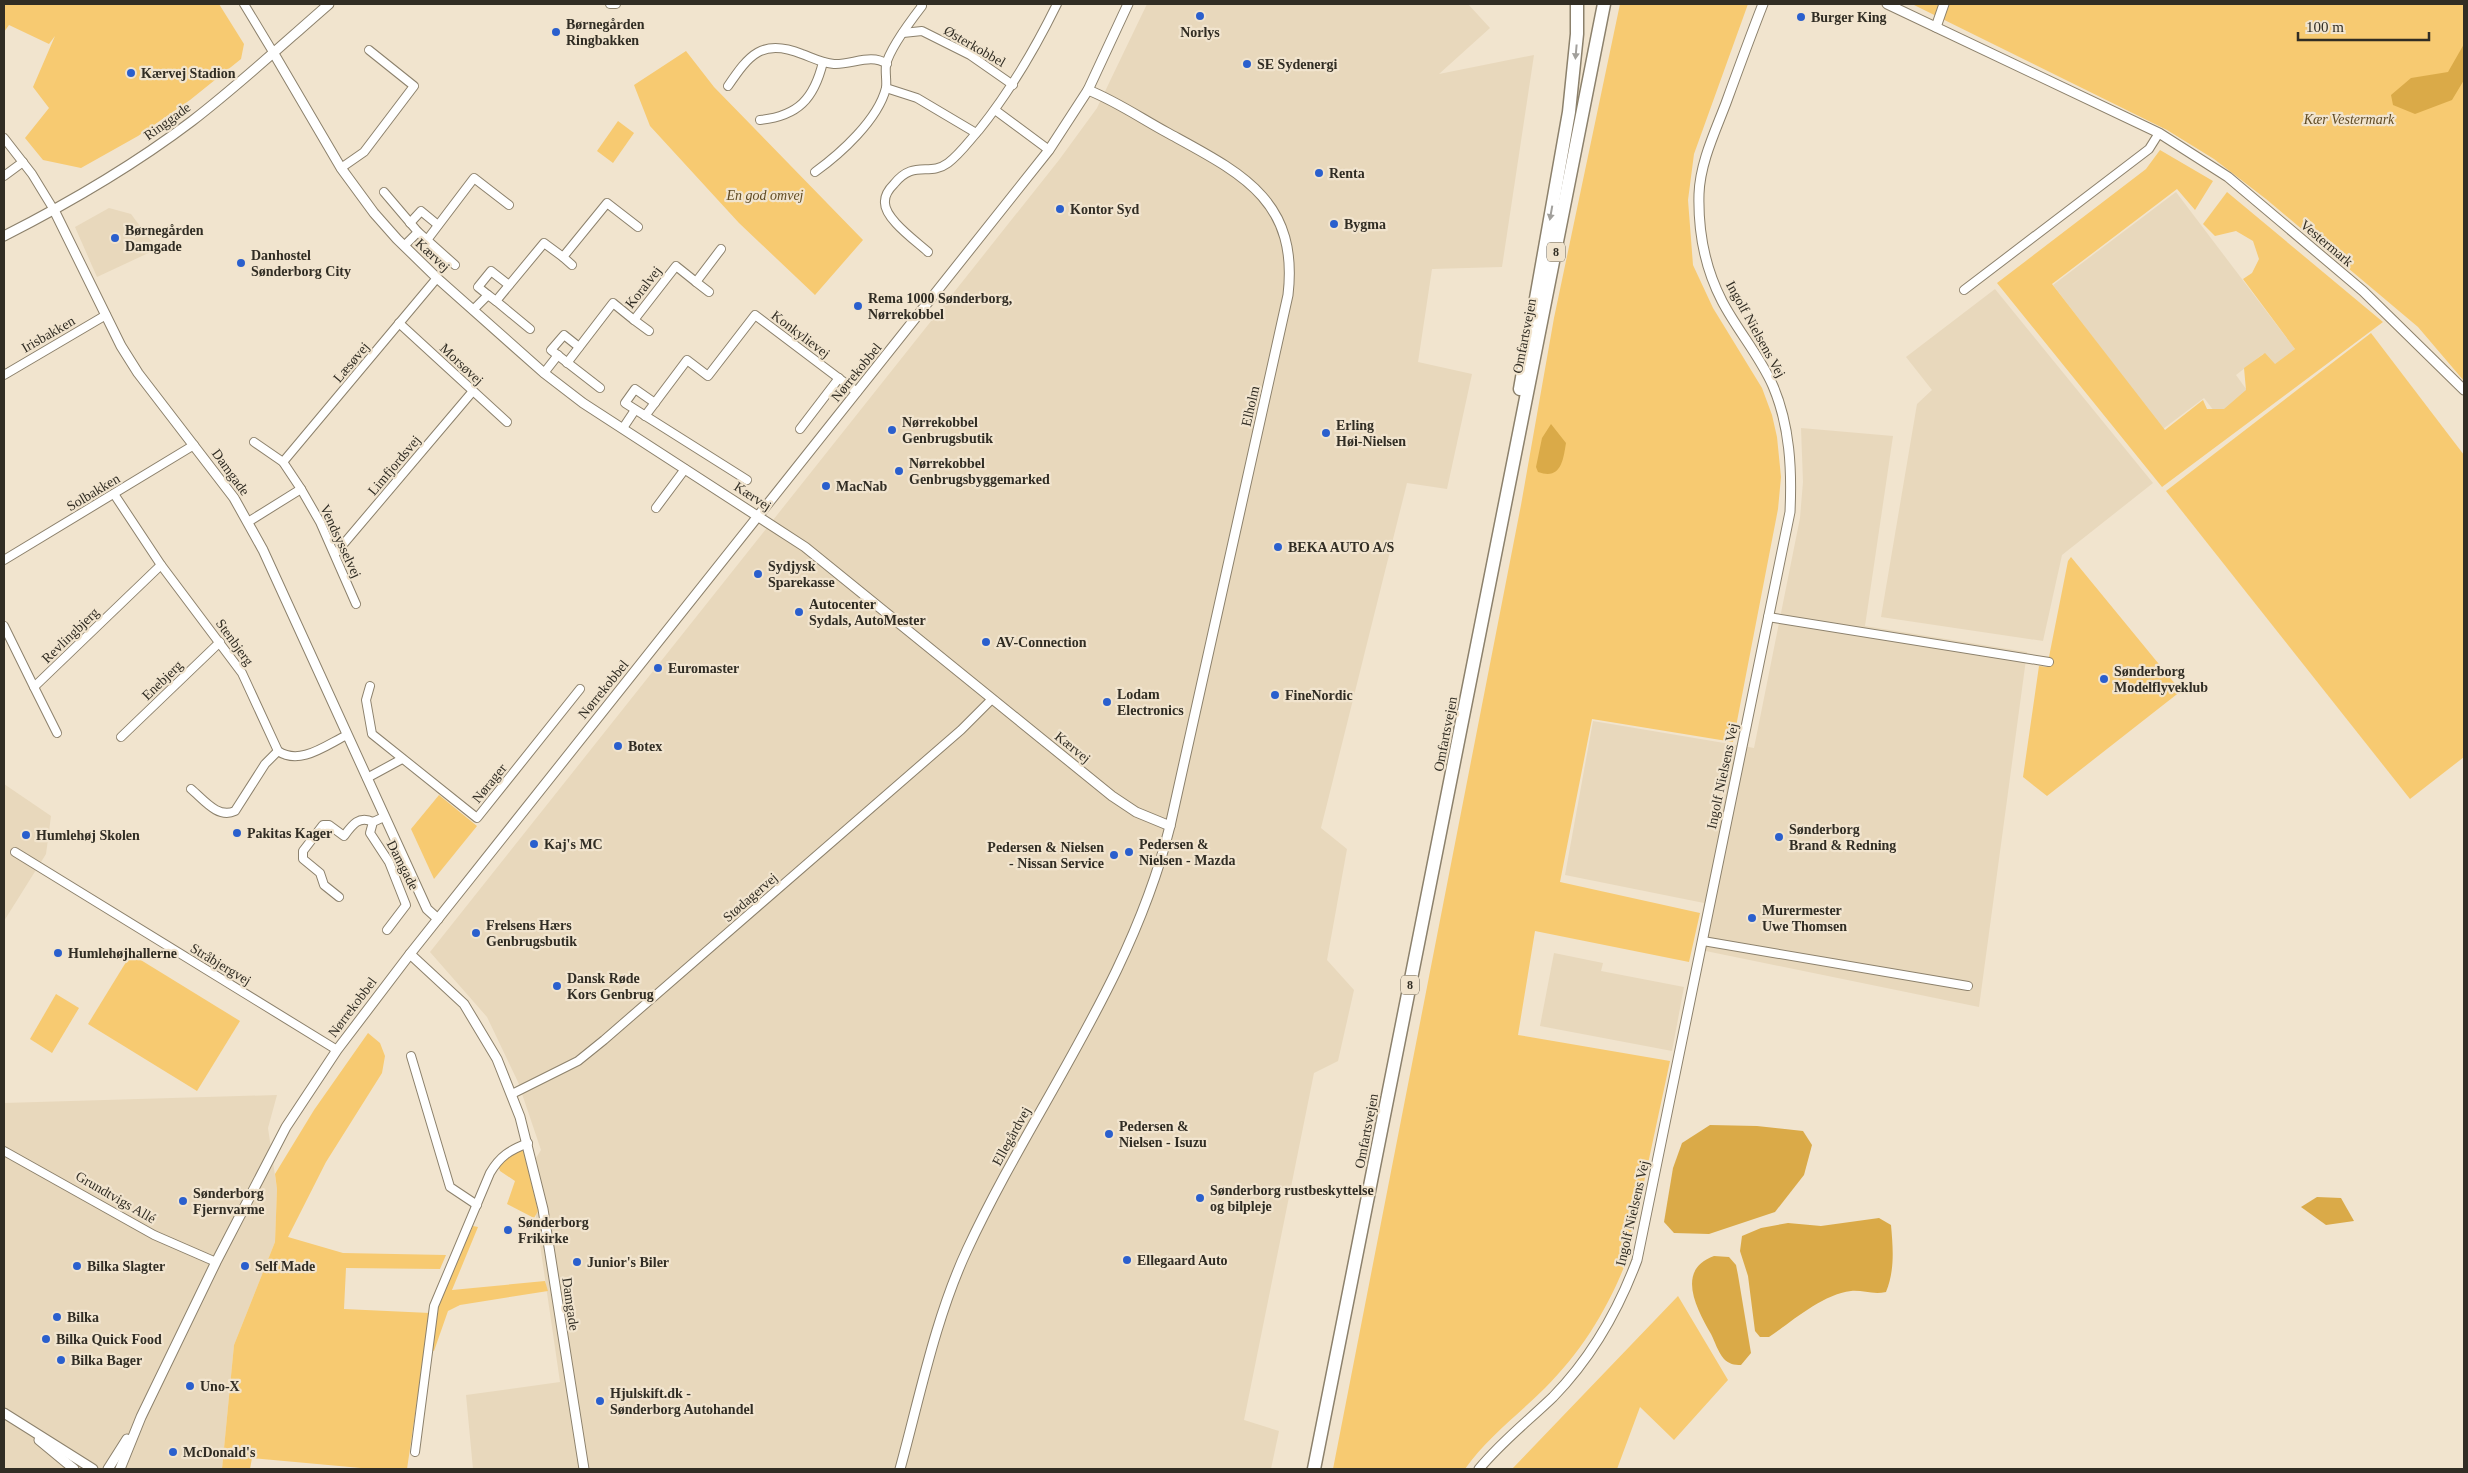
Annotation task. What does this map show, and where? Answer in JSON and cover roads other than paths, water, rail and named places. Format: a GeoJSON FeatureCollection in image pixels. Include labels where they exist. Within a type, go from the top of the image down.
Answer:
{"type":"FeatureCollection","features":[{"type":"Feature","properties":{"kind":"highway"},"geometry":{"type":"LineString","coordinates":[[1507,500],[1516,410],[1569,112],[1578,4]]}},
{"type":"Feature","properties":{"kind":"highway","name":"Omfartsvejen"},"geometry":{"type":"LineString","coordinates":[[1314,1469],[1604,4]]}},
{"type":"Feature","properties":{"kind":"street","name":"Kærvej"},"geometry":{"type":"LineString","coordinates":[[244,4],[341,168],[374,213],[404,246],[473,310],[544,373],[583,403],[759,516],[811,552],[1125,806],[1170,826]]}},
{"type":"Feature","properties":{"kind":"street","name":"Ringgade"},"geometry":{"type":"LineString","coordinates":[[4,236],[54,210],[125,167],[193,120],[329,4]]}},
{"type":"Feature","properties":{"kind":"street"},"geometry":{"type":"LineString","coordinates":[[610,4],[616,4]]}},
{"type":"Feature","properties":{"kind":"street","name":"Nørrekobbel"},"geometry":{"type":"LineString","coordinates":[[120,1469],[141,1417],[216,1262],[286,1127],[337,1050],[410,954],[1049,150],[1088,90],[1128,4]]}},
{"type":"Feature","properties":{"kind":"street","name":"Ingolf Nielsens Vej"},"geometry":{"type":"LineString","coordinates":[[1479,1469],[1501,1443],[1553,1397],[1575,1373],[1603,1333],[1626,1290],[1643,1237],[1790,512],[1792,477],[1787,434],[1772,385],[1722,301],[1710,271],[1702,244],[1699,193],[1709,148],[1764,4]]}},
{"type":"Feature","properties":{"kind":"street","name":"Vestermark"},"geometry":{"type":"LineString","coordinates":[[1887,4],[2158,133],[2228,177],[2363,291],[2464,390]]}},
{"type":"Feature","properties":{"kind":"street"},"geometry":{"type":"LineString","coordinates":[[1936,27],[1944,4]]}},
{"type":"Feature","properties":{"kind":"street"},"geometry":{"type":"LineString","coordinates":[[815,172],[838,154],[860,130],[880,101],[886,88],[886,64],[903,33],[922,5]]}},
{"type":"Feature","properties":{"kind":"street","name":"Østerkobbel"},"geometry":{"type":"LineString","coordinates":[[928,252],[892,219],[886,209],[885,200],[887,194],[904,173],[914,169],[939,168],[946,164],[976,133],[1013,85],[1043,34],[1054,5]]}},
{"type":"Feature","properties":{"kind":"street","name":"Østerkobbel"},"geometry":{"type":"LineString","coordinates":[[915,15],[922,31]]}},
{"type":"Feature","properties":{"kind":"street","name":"Østerkobbel"},"geometry":{"type":"LineString","coordinates":[[903,33],[922,31],[970,55],[993,69],[1013,85]]}},
{"type":"Feature","properties":{"kind":"street"},"geometry":{"type":"LineString","coordinates":[[728,86],[750,56],[771,47],[787,48],[823,62],[849,63],[873,58],[886,64]]}},
{"type":"Feature","properties":{"kind":"street"},"geometry":{"type":"LineString","coordinates":[[341,168],[364,152],[414,86],[369,50]]}},
{"type":"Feature","properties":{"kind":"street"},"geometry":{"type":"LineString","coordinates":[[760,120],[778,118],[800,106],[814,90],[823,62]]}},
{"type":"Feature","properties":{"kind":"street"},"geometry":{"type":"LineString","coordinates":[[886,88],[917,98],[976,133]]}},
{"type":"Feature","properties":{"kind":"street","name":"Elholm"},"geometry":{"type":"LineString","coordinates":[[1088,90],[1206,153],[1245,178],[1270,204],[1283,227],[1290,260],[1288,295],[1170,826]]}},
{"type":"Feature","properties":{"kind":"street"},"geometry":{"type":"LineString","coordinates":[[994,110],[1049,150]]}},
{"type":"Feature","properties":{"kind":"street"},"geometry":{"type":"LineString","coordinates":[[1964,290],[2149,149],[2158,133]]}},
{"type":"Feature","properties":{"kind":"street","name":"Damgade"},"geometry":{"type":"LineString","coordinates":[[4,138],[23,162],[54,210],[106,315],[138,373],[234,498],[248,522],[263,550],[427,909],[438,919]]}},
{"type":"Feature","properties":{"kind":"street"},"geometry":{"type":"LineString","coordinates":[[4,176],[23,162]]}},
{"type":"Feature","properties":{"kind":"street"},"geometry":{"type":"LineString","coordinates":[[427,240],[474,178],[509,205]]}},
{"type":"Feature","properties":{"kind":"street"},"geometry":{"type":"LineString","coordinates":[[384,192],[418,232],[455,265]]}},
{"type":"Feature","properties":{"kind":"street"},"geometry":{"type":"LineString","coordinates":[[563,257],[607,203],[638,227]]}},
{"type":"Feature","properties":{"kind":"street"},"geometry":{"type":"LineString","coordinates":[[410,223],[421,211],[438,225]]}},
{"type":"Feature","properties":{"kind":"street"},"geometry":{"type":"LineString","coordinates":[[404,246],[418,232]]}},
{"type":"Feature","properties":{"kind":"street"},"geometry":{"type":"LineString","coordinates":[[496,302],[544,243],[572,265]]}},
{"type":"Feature","properties":{"kind":"street"},"geometry":{"type":"LineString","coordinates":[[696,282],[721,249]]}},
{"type":"Feature","properties":{"kind":"street","name":"Koralvej"},"geometry":{"type":"LineString","coordinates":[[634,320],[676,266],[709,292]]}},
{"type":"Feature","properties":{"kind":"street"},"geometry":{"type":"LineString","coordinates":[[509,285],[491,271],[478,287],[530,329]]}},
{"type":"Feature","properties":{"kind":"street","name":"Læsøvej"},"geometry":{"type":"LineString","coordinates":[[283,462],[437,278]]}},
{"type":"Feature","properties":{"kind":"street"},"geometry":{"type":"LineString","coordinates":[[473,310],[488,294]]}},
{"type":"Feature","properties":{"kind":"street","name":"Koralvej"},"geometry":{"type":"LineString","coordinates":[[567,363],[613,303],[649,331]]}},
{"type":"Feature","properties":{"kind":"street","name":"Irisbakken"},"geometry":{"type":"LineString","coordinates":[[4,375],[106,315]]}},
{"type":"Feature","properties":{"kind":"street","name":"Konkylievej"},"geometry":{"type":"LineString","coordinates":[[645,416],[687,360],[708,376],[755,315],[857,392]]}},
{"type":"Feature","properties":{"kind":"street","name":"Morsøvej"},"geometry":{"type":"LineString","coordinates":[[400,323],[507,422]]}},
{"type":"Feature","properties":{"kind":"street"},"geometry":{"type":"LineString","coordinates":[[579,346],[564,335],[551,350],[600,388]]}},
{"type":"Feature","properties":{"kind":"street"},"geometry":{"type":"LineString","coordinates":[[544,373],[558,355]]}},
{"type":"Feature","properties":{"kind":"street"},"geometry":{"type":"LineString","coordinates":[[800,429],[839,378]]}},
{"type":"Feature","properties":{"kind":"street"},"geometry":{"type":"LineString","coordinates":[[654,403],[635,389],[626,403],[747,480]]}},
{"type":"Feature","properties":{"kind":"street","name":"Limfjordsvej"},"geometry":{"type":"LineString","coordinates":[[335,554],[473,391]]}},
{"type":"Feature","properties":{"kind":"street"},"geometry":{"type":"LineString","coordinates":[[623,428],[635,410]]}},
{"type":"Feature","properties":{"kind":"street","name":"Vendsysselvej"},"geometry":{"type":"LineString","coordinates":[[254,442],[283,462],[301,489],[320,522],[356,604]]}},
{"type":"Feature","properties":{"kind":"street","name":"Solbakken"},"geometry":{"type":"LineString","coordinates":[[4,560],[194,444]]}},
{"type":"Feature","properties":{"kind":"street"},"geometry":{"type":"LineString","coordinates":[[656,508],[685,469]]}},
{"type":"Feature","properties":{"kind":"street"},"geometry":{"type":"LineString","coordinates":[[248,522],[301,489]]}},
{"type":"Feature","properties":{"kind":"street","name":"Stenbjerg"},"geometry":{"type":"LineString","coordinates":[[114,494],[161,565],[242,673],[278,750]]}},
{"type":"Feature","properties":{"kind":"street","name":"Revlingbjerg"},"geometry":{"type":"LineString","coordinates":[[34,687],[161,565]]}},
{"type":"Feature","properties":{"kind":"street"},"geometry":{"type":"LineString","coordinates":[[1768,616],[2049,662]]}},
{"type":"Feature","properties":{"kind":"street"},"geometry":{"type":"LineString","coordinates":[[4,626],[57,733]]}},
{"type":"Feature","properties":{"kind":"street","name":"Enebjerg"},"geometry":{"type":"LineString","coordinates":[[121,737],[220,642]]}},
{"type":"Feature","properties":{"kind":"street","name":"Nørager"},"geometry":{"type":"LineString","coordinates":[[370,686],[366,700],[372,734],[477,818],[580,689]]}},
{"type":"Feature","properties":{"kind":"street","name":"Stødagervej"},"geometry":{"type":"LineString","coordinates":[[512,1094],[578,1061],[604,1040],[961,730],[992,699]]}},
{"type":"Feature","properties":{"kind":"street"},"geometry":{"type":"LineString","coordinates":[[191,789],[218,812],[228,814],[236,811],[265,764],[278,750],[286,756],[298,758],[347,735]]}},
{"type":"Feature","properties":{"kind":"street"},"geometry":{"type":"LineString","coordinates":[[367,778],[402,759]]}},
{"type":"Feature","properties":{"kind":"street"},"geometry":{"type":"LineString","coordinates":[[339,897],[324,885],[320,873],[303,859],[303,851],[323,825],[329,825],[344,836],[355,822],[361,819],[373,822],[384,817]]}},
{"type":"Feature","properties":{"kind":"street","name":"Damgade"},"geometry":{"type":"LineString","coordinates":[[373,822],[370,833],[389,862],[406,901],[404,908],[387,930]]}},
{"type":"Feature","properties":{"kind":"street","name":"Ellegårdvej"},"geometry":{"type":"LineString","coordinates":[[900,1469],[926,1368],[952,1283],[986,1211],[1124,960],[1147,902],[1170,826]]}},
{"type":"Feature","properties":{"kind":"street","name":"Stråbjergvej"},"geometry":{"type":"LineString","coordinates":[[14,852],[337,1050]]}},
{"type":"Feature","properties":{"kind":"street"},"geometry":{"type":"LineString","coordinates":[[1703,941],[1968,986]]}},
{"type":"Feature","properties":{"kind":"street","name":"Damgade"},"geometry":{"type":"LineString","coordinates":[[410,954],[464,1004],[497,1059],[512,1094],[528,1143],[543,1209],[584,1469]]}},
{"type":"Feature","properties":{"kind":"street"},"geometry":{"type":"LineString","coordinates":[[411,1056],[450,1187],[477,1205]]}},
{"type":"Feature","properties":{"kind":"street"},"geometry":{"type":"LineString","coordinates":[[415,1452],[434,1306],[490,1173],[498,1160],[507,1151],[528,1143]]}},
{"type":"Feature","properties":{"kind":"street","name":"Grundtvigs Allé"},"geometry":{"type":"LineString","coordinates":[[4,1151],[154,1235],[216,1262]]}},
{"type":"Feature","properties":{"kind":"street"},"geometry":{"type":"LineString","coordinates":[[4,1413],[93,1469]]}},
{"type":"Feature","properties":{"kind":"street","name":"Nørrekobbel"},"geometry":{"type":"LineString","coordinates":[[108,1469],[141,1417]]}},
{"type":"Feature","properties":{"kind":"street"},"geometry":{"type":"LineString","coordinates":[[31,1430],[48,1450],[74,1469]]}},
{"type":"Feature","properties":{"kind":"place","name":"Norlys"},"geometry":{"type":"Point","coordinates":[1200,16]}},
{"type":"Feature","properties":{"kind":"place","name":"Burger King"},"geometry":{"type":"Point","coordinates":[1801,17]}},
{"type":"Feature","properties":{"kind":"place","name":"Børnegården Ringbakken"},"geometry":{"type":"Point","coordinates":[556,32]}},
{"type":"Feature","properties":{"kind":"place","name":"SE Sydenergi"},"geometry":{"type":"Point","coordinates":[1247,64]}},
{"type":"Feature","properties":{"kind":"place","name":"Kærvej Stadion"},"geometry":{"type":"Point","coordinates":[131,73]}},
{"type":"Feature","properties":{"kind":"place","name":"Renta"},"geometry":{"type":"Point","coordinates":[1319,173]}},
{"type":"Feature","properties":{"kind":"place","name":"Kontor Syd"},"geometry":{"type":"Point","coordinates":[1060,209]}},
{"type":"Feature","properties":{"kind":"place","name":"Bygma"},"geometry":{"type":"Point","coordinates":[1334,224]}},
{"type":"Feature","properties":{"kind":"place","name":"Børnegården Damgade"},"geometry":{"type":"Point","coordinates":[115,238]}},
{"type":"Feature","properties":{"kind":"place","name":"Danhostel Sønderborg City"},"geometry":{"type":"Point","coordinates":[241,263]}},
{"type":"Feature","properties":{"kind":"place","name":"Rema 1000 Sønderborg, Nørrekobbel"},"geometry":{"type":"Point","coordinates":[858,306]}},
{"type":"Feature","properties":{"kind":"place","name":"Nørrekobbel Genbrugsbutik"},"geometry":{"type":"Point","coordinates":[892,430]}},
{"type":"Feature","properties":{"kind":"place","name":"Erling Høi-Nielsen"},"geometry":{"type":"Point","coordinates":[1326,433]}},
{"type":"Feature","properties":{"kind":"place","name":"Nørrekobbel Genbrugsbyggemarked"},"geometry":{"type":"Point","coordinates":[899,471]}},
{"type":"Feature","properties":{"kind":"place","name":"MacNab"},"geometry":{"type":"Point","coordinates":[826,486]}},
{"type":"Feature","properties":{"kind":"place","name":"BEKA AUTO A/S"},"geometry":{"type":"Point","coordinates":[1278,547]}},
{"type":"Feature","properties":{"kind":"place","name":"Sydjysk Sparekasse"},"geometry":{"type":"Point","coordinates":[758,574]}},
{"type":"Feature","properties":{"kind":"place","name":"Autocenter Sydals, AutoMester"},"geometry":{"type":"Point","coordinates":[799,612]}},
{"type":"Feature","properties":{"kind":"place","name":"AV-Connection"},"geometry":{"type":"Point","coordinates":[986,642]}},
{"type":"Feature","properties":{"kind":"place","name":"Euromaster"},"geometry":{"type":"Point","coordinates":[658,668]}},
{"type":"Feature","properties":{"kind":"place","name":"Sønderborg Modelflyveklub"},"geometry":{"type":"Point","coordinates":[2104,679]}},
{"type":"Feature","properties":{"kind":"place","name":"FineNordic"},"geometry":{"type":"Point","coordinates":[1275,695]}},
{"type":"Feature","properties":{"kind":"place","name":"Lodam Electronics"},"geometry":{"type":"Point","coordinates":[1107,702]}},
{"type":"Feature","properties":{"kind":"place","name":"Botex"},"geometry":{"type":"Point","coordinates":[618,746]}},
{"type":"Feature","properties":{"kind":"place","name":"Pakitas Kager"},"geometry":{"type":"Point","coordinates":[237,833]}},
{"type":"Feature","properties":{"kind":"place","name":"Humlehøj Skolen"},"geometry":{"type":"Point","coordinates":[26,835]}},
{"type":"Feature","properties":{"kind":"place","name":"Sønderborg Brand & Redning"},"geometry":{"type":"Point","coordinates":[1779,837]}},
{"type":"Feature","properties":{"kind":"place","name":"Kaj's MC"},"geometry":{"type":"Point","coordinates":[534,844]}},
{"type":"Feature","properties":{"kind":"place","name":"Pedersen & Nielsen - Mazda"},"geometry":{"type":"Point","coordinates":[1129,852]}},
{"type":"Feature","properties":{"kind":"place","name":"Pedersen & Nielsen - Nissan Service"},"geometry":{"type":"Point","coordinates":[1114,855]}},
{"type":"Feature","properties":{"kind":"place","name":"Murermester Uwe Thomsen"},"geometry":{"type":"Point","coordinates":[1752,918]}},
{"type":"Feature","properties":{"kind":"place","name":"Frelsens Hærs Genbrugsbutik"},"geometry":{"type":"Point","coordinates":[476,933]}},
{"type":"Feature","properties":{"kind":"place","name":"Humlehøjhallerne"},"geometry":{"type":"Point","coordinates":[58,953]}},
{"type":"Feature","properties":{"kind":"place","name":"Dansk Røde Kors Genbrug"},"geometry":{"type":"Point","coordinates":[557,986]}},
{"type":"Feature","properties":{"kind":"place","name":"Pedersen & Nielsen - Isuzu"},"geometry":{"type":"Point","coordinates":[1109,1134]}},
{"type":"Feature","properties":{"kind":"place","name":"Sønderborg rustbeskyttelse og bilpleje"},"geometry":{"type":"Point","coordinates":[1200,1198]}},
{"type":"Feature","properties":{"kind":"place","name":"Sønderborg Fjernvarme"},"geometry":{"type":"Point","coordinates":[183,1201]}},
{"type":"Feature","properties":{"kind":"place","name":"Sønderborg Frikirke"},"geometry":{"type":"Point","coordinates":[508,1230]}},
{"type":"Feature","properties":{"kind":"place","name":"Ellegaard Auto"},"geometry":{"type":"Point","coordinates":[1127,1260]}},
{"type":"Feature","properties":{"kind":"place","name":"Junior's Biler"},"geometry":{"type":"Point","coordinates":[577,1262]}},
{"type":"Feature","properties":{"kind":"place","name":"Bilka Slagter"},"geometry":{"type":"Point","coordinates":[77,1266]}},
{"type":"Feature","properties":{"kind":"place","name":"Self Made"},"geometry":{"type":"Point","coordinates":[245,1266]}},
{"type":"Feature","properties":{"kind":"place","name":"Bilka"},"geometry":{"type":"Point","coordinates":[57,1317]}},
{"type":"Feature","properties":{"kind":"place","name":"Bilka Quick Food"},"geometry":{"type":"Point","coordinates":[46,1339]}},
{"type":"Feature","properties":{"kind":"place","name":"Bilka Bager"},"geometry":{"type":"Point","coordinates":[61,1360]}},
{"type":"Feature","properties":{"kind":"place","name":"Uno-X"},"geometry":{"type":"Point","coordinates":[190,1386]}},
{"type":"Feature","properties":{"kind":"place","name":"Hjulskift.dk - Sønderborg Autohandel"},"geometry":{"type":"Point","coordinates":[600,1401]}},
{"type":"Feature","properties":{"kind":"place","name":"McDonald's"},"geometry":{"type":"Point","coordinates":[173,1452]}},
{"type":"Feature","properties":{"kind":"park label","name":"Kær Vestermark"},"geometry":{"type":"Point","coordinates":[2349,119]}},
{"type":"Feature","properties":{"kind":"park label","name":"En god omvej"},"geometry":{"type":"Point","coordinates":[765,195]}}]}
